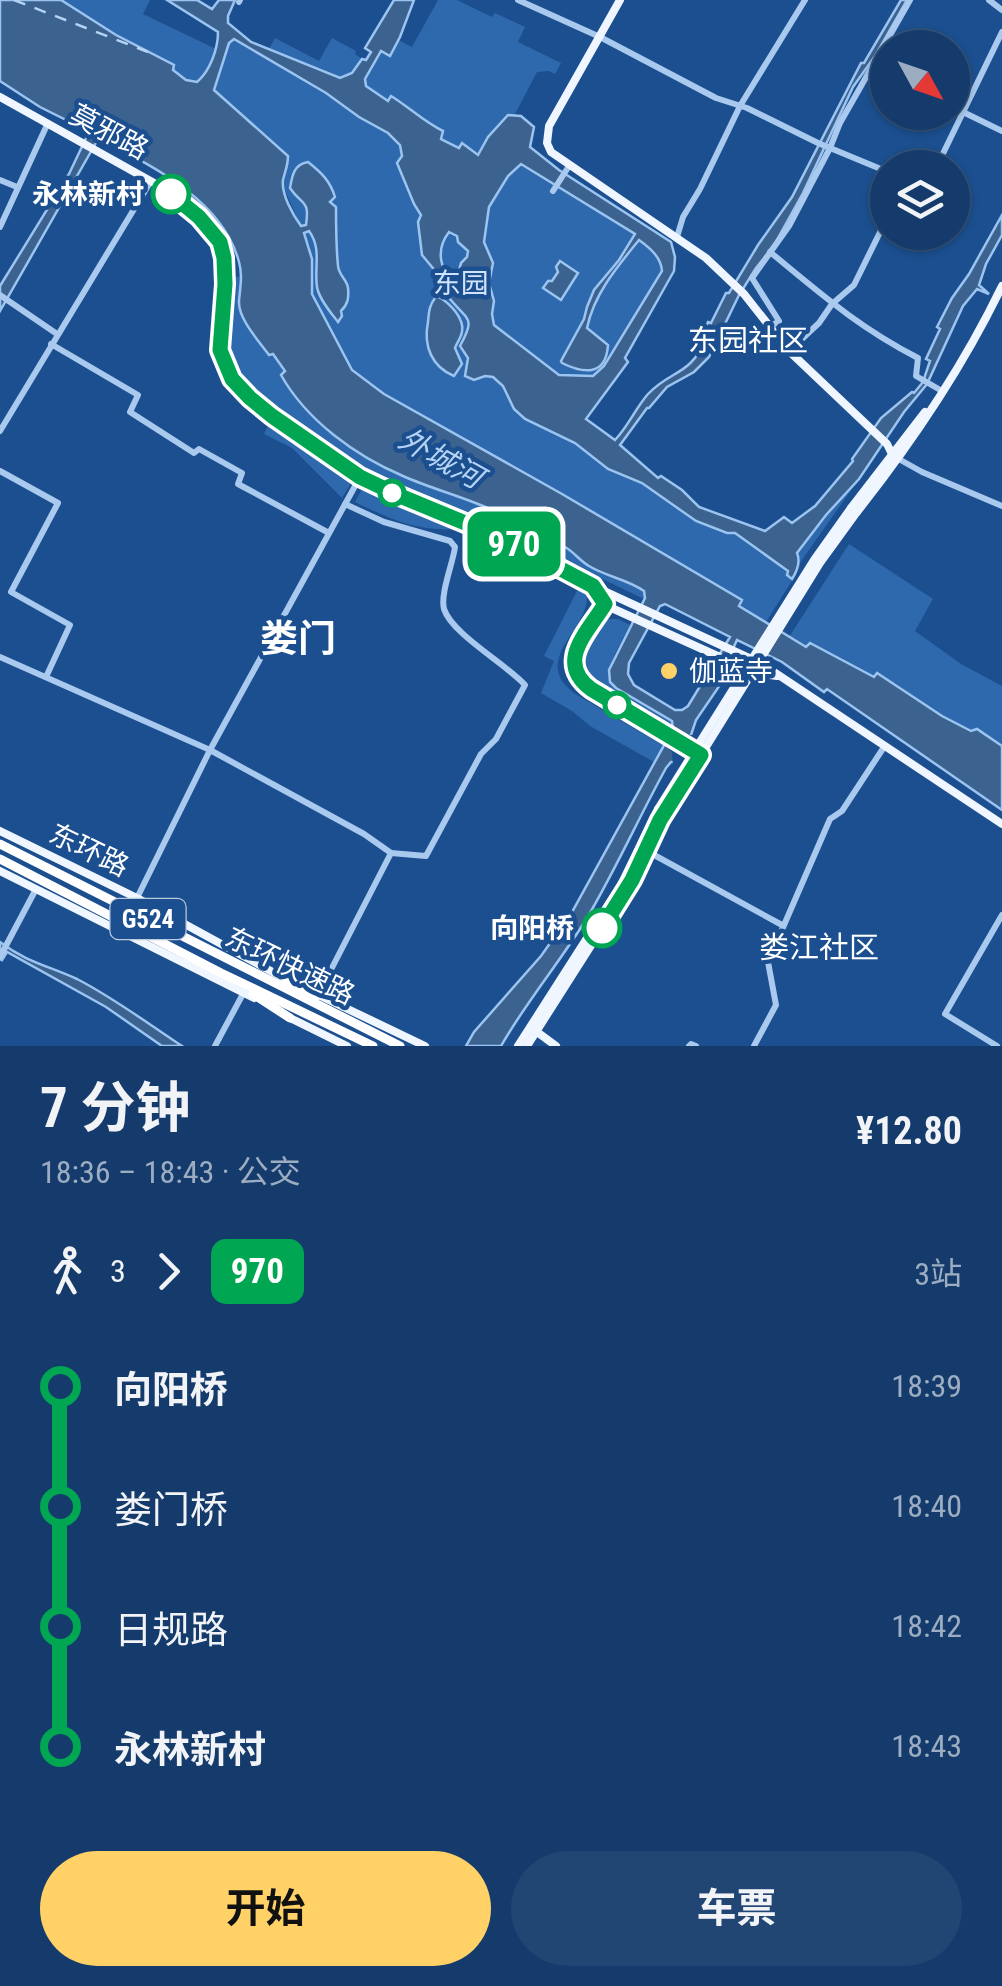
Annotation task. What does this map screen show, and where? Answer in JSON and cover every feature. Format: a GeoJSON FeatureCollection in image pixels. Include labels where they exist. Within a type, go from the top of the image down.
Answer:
{"type":"FeatureCollection","features":[{"type":"Feature","properties":{"kind":"highway","name":"东环快速路"},"geometry":{"type":"LineString","coordinates":[[0,844],[400,1046]]}},
{"type":"Feature","properties":{"kind":"highway","name":"东环快速路"},"geometry":{"type":"LineString","coordinates":[[2,864],[373,1046]]}},
{"type":"Feature","properties":{"kind":"highway"},"geometry":{"type":"LineString","coordinates":[[221,973],[290,1018]]}},
{"type":"Feature","properties":{"kind":"highway"},"geometry":{"type":"LineString","coordinates":[[286,980],[347,1019]]}},
{"type":"Feature","properties":{"kind":"main road"},"geometry":{"type":"LineString","coordinates":[[620,0],[549,126],[548,146],[567,169],[676,237],[733,282],[788,350],[895,456]]}},
{"type":"Feature","properties":{"kind":"main road","name":"莫邪路"},"geometry":{"type":"LineString","coordinates":[[0,97],[151,181],[209,227],[220,242],[224,258],[220,350],[232,379],[257,405],[360,477],[504,539],[593,586],[762,664],[1002,824]]}},
{"type":"Feature","properties":{"kind":"main road"},"geometry":{"type":"LineString","coordinates":[[518,1046],[621,885],[814,560],[942,391],[1002,286]]}},
{"type":"Feature","properties":{"kind":"main road","name":"莫邪路"},"geometry":{"type":"LineString","coordinates":[[593,586],[605,604],[627,615],[755,672],[781,677]]}},
{"type":"Feature","properties":{"kind":"main road"},"geometry":{"type":"LineString","coordinates":[[612,595],[576,654],[575,672],[591,689],[698,753]]}},
{"type":"Feature","properties":{"kind":"main road","name":"东环路"},"geometry":{"type":"LineString","coordinates":[[0,831],[136,898],[286,980],[424,1046]]}},
{"type":"Feature","properties":{"kind":"main road","name":"东环路"},"geometry":{"type":"LineString","coordinates":[[2,864],[36,888],[346,1046]]}},
{"type":"Feature","properties":{"kind":"main road"},"geometry":{"type":"LineString","coordinates":[[527,1046],[532,1029]]}},
{"type":"Feature","properties":{"kind":"main road"},"geometry":{"type":"LineString","coordinates":[[532,1029],[556,1046]]}},
{"type":"Feature","properties":{"kind":"street"},"geometry":{"type":"LineString","coordinates":[[518,0],[600,37],[716,98],[870,165]]}},
{"type":"Feature","properties":{"kind":"street"},"geometry":{"type":"LineString","coordinates":[[676,237],[682,217],[740,106],[804,0]]}},
{"type":"Feature","properties":{"kind":"street"},"geometry":{"type":"LineString","coordinates":[[770,328],[779,322],[752,278],[788,226],[825,146],[910,0]]}},
{"type":"Feature","properties":{"kind":"street"},"geometry":{"type":"LineString","coordinates":[[989,0],[1002,10]]}},
{"type":"Feature","properties":{"kind":"street"},"geometry":{"type":"LineString","coordinates":[[970,98],[1002,32]]}},
{"type":"Feature","properties":{"kind":"street"},"geometry":{"type":"LineString","coordinates":[[970,115],[1002,131]]}},
{"type":"Feature","properties":{"kind":"street"},"geometry":{"type":"LineString","coordinates":[[0,227],[47,124]]}},
{"type":"Feature","properties":{"kind":"street"},"geometry":{"type":"LineString","coordinates":[[554,189],[567,169]]}},
{"type":"Feature","properties":{"kind":"street"},"geometry":{"type":"LineString","coordinates":[[0,180],[18,188]]}},
{"type":"Feature","properties":{"kind":"street"},"geometry":{"type":"LineString","coordinates":[[0,431],[151,181]]}},
{"type":"Feature","properties":{"kind":"street"},"geometry":{"type":"LineString","coordinates":[[788,350],[854,286],[871,250]]}},
{"type":"Feature","properties":{"kind":"street"},"geometry":{"type":"LineString","coordinates":[[770,252],[832,304],[883,340],[918,358],[916,376],[942,391]]}},
{"type":"Feature","properties":{"kind":"street"},"geometry":{"type":"LineString","coordinates":[[4,297],[57,334]]}},
{"type":"Feature","properties":{"kind":"street"},"geometry":{"type":"LineString","coordinates":[[51,344],[138,395],[130,412],[194,453],[199,449],[242,473],[238,484],[329,533]]}},
{"type":"Feature","properties":{"kind":"street"},"geometry":{"type":"LineString","coordinates":[[895,456],[1002,506]]}},
{"type":"Feature","properties":{"kind":"street"},"geometry":{"type":"LineString","coordinates":[[0,471],[58,503],[11,592],[70,625],[46,677]]}},
{"type":"Feature","properties":{"kind":"street"},"geometry":{"type":"LineString","coordinates":[[136,898],[210,750],[360,477]]}},
{"type":"Feature","properties":{"kind":"street"},"geometry":{"type":"LineString","coordinates":[[0,657],[210,750],[391,852],[426,856],[481,754],[496,740],[525,685],[473,642],[444,610],[455,546],[450,541],[384,522],[346,504]]}},
{"type":"Feature","properties":{"kind":"street"},"geometry":{"type":"LineString","coordinates":[[754,1046],[776,1006],[768,962],[782,925],[830,819],[842,811],[884,746]]}},
{"type":"Feature","properties":{"kind":"street"},"geometry":{"type":"LineString","coordinates":[[642,849],[782,925]]}},
{"type":"Feature","properties":{"kind":"street"},"geometry":{"type":"LineString","coordinates":[[318,995],[391,852]]}},
{"type":"Feature","properties":{"kind":"street"},"geometry":{"type":"LineString","coordinates":[[0,957],[36,888]]}},
{"type":"Feature","properties":{"kind":"street"},"geometry":{"type":"LineString","coordinates":[[998,1046],[945,1014],[1002,916]]}},
{"type":"Feature","properties":{"kind":"street"},"geometry":{"type":"LineString","coordinates":[[214,1046],[244,992]]}},
{"type":"Feature","properties":{"kind":"green space"},"geometry":{"type":"Polygon","coordinates":[[[61,0],[150,0],[143,14],[216,49],[205,75],[197,82],[186,80],[173,70],[174,65],[61,0]]]}},
{"type":"Feature","properties":{"kind":"green space","name":"东园"},"geometry":{"type":"Polygon","coordinates":[[[438,0],[457,0],[525,27],[518,42],[561,63],[555,74],[537,72],[515,114],[525,165],[635,234],[656,254],[662,271],[609,355],[567,438],[604,467],[642,483],[696,521],[735,533],[788,572],[793,579],[766,622],[738,605],[741,600],[384,394],[352,370],[312,294],[310,247],[282,184],[287,170],[237,109],[215,92],[218,71],[233,39],[341,104],[365,79],[381,50],[390,55],[398,40],[412,47],[438,0]]]}},
{"type":"Feature","properties":{"kind":"green space"},"geometry":{"type":"Polygon","coordinates":[[[275,38],[319,61],[332,38],[356,51],[362,59],[350,74],[338,77],[269,49],[275,38]]]}},
{"type":"Feature","properties":{"kind":"green space"},"geometry":{"type":"Polygon","coordinates":[[[242,276],[239,301],[286,371],[281,376],[290,391],[311,416],[365,456],[403,476],[547,535],[586,565],[642,589],[644,599],[495,523],[375,475],[255,391],[229,354],[232,278],[242,276]]]}},
{"type":"Feature","properties":{"kind":"green space"},"geometry":{"type":"Polygon","coordinates":[[[270,421],[347,474],[350,485],[342,498],[292,448],[264,434],[270,421]]]}},
{"type":"Feature","properties":{"kind":"green space"},"geometry":{"type":"Polygon","coordinates":[[[856,483],[797,567],[797,553],[856,483]]]}},
{"type":"Feature","properties":{"kind":"green space"},"geometry":{"type":"Polygon","coordinates":[[[362,489],[469,529],[423,527],[384,516],[355,502],[362,489]]]}},
{"type":"Feature","properties":{"kind":"green space"},"geometry":{"type":"Polygon","coordinates":[[[849,544],[933,599],[915,631],[961,664],[1002,686],[1002,746],[977,730],[971,731],[942,716],[895,683],[789,637],[849,544]]]}},
{"type":"Feature","properties":{"kind":"green space"},"geometry":{"type":"Polygon","coordinates":[[[580,585],[586,590],[586,604],[560,656],[558,669],[563,682],[577,695],[664,746],[654,762],[541,693],[554,661],[544,656],[580,585]]]}},
{"type":"Feature","properties":{"kind":"green space"},"geometry":{"type":"Polygon","coordinates":[[[609,619],[630,625],[610,665],[611,682],[672,721],[673,729],[584,673],[589,643],[609,619]]]}},
{"type":"Feature","properties":{"kind":"water","name":"外城河"},"geometry":{"type":"Polygon","coordinates":[[[0,0],[61,0],[174,65],[173,70],[186,80],[197,82],[212,59],[218,32],[167,0],[197,0],[212,9],[219,0],[235,0],[228,23],[251,42],[340,78],[352,73],[362,59],[366,60],[371,52],[365,48],[394,0],[414,0],[390,56],[381,51],[365,79],[366,86],[388,101],[391,96],[443,131],[441,139],[459,148],[462,143],[478,155],[508,115],[521,116],[534,127],[530,147],[671,242],[674,271],[625,358],[628,362],[586,419],[615,440],[648,394],[687,366],[700,351],[707,338],[702,335],[708,322],[711,323],[726,293],[792,197],[861,63],[870,53],[870,63],[853,87],[803,193],[773,247],[739,295],[709,357],[694,372],[667,387],[620,445],[699,507],[765,531],[784,517],[792,523],[815,506],[853,461],[881,418],[923,382],[930,361],[926,359],[940,329],[937,327],[1002,215],[1002,235],[979,285],[989,294],[977,289],[963,306],[927,384],[859,479],[797,553],[798,566],[792,579],[788,571],[735,533],[696,521],[642,483],[608,469],[575,443],[525,419],[493,377],[474,380],[465,376],[468,358],[460,346],[468,320],[450,299],[452,291],[422,255],[418,222],[421,215],[397,163],[402,156],[400,145],[388,133],[234,39],[229,43],[214,90],[288,156],[284,192],[301,226],[306,225],[306,207],[290,188],[297,168],[308,162],[331,186],[335,197],[330,202],[336,207],[338,266],[348,292],[338,322],[318,292],[315,244],[309,231],[304,233],[312,259],[312,294],[352,370],[384,394],[742,600],[739,606],[806,647],[810,643],[874,677],[877,673],[942,716],[971,731],[977,729],[1002,746],[1002,810],[827,689],[824,692],[782,662],[737,640],[720,685],[696,720],[675,762],[666,768],[577,934],[501,1046],[466,1046],[572,912],[673,729],[672,721],[610,682],[609,670],[645,598],[644,591],[589,566],[538,531],[385,468],[334,435],[292,392],[281,375],[285,371],[245,322],[239,301],[239,262],[218,221],[164,174],[102,140],[97,141],[0,311],[0,286],[69,174],[88,134],[0,81],[0,0]],[[521,164],[508,176],[489,207],[484,242],[493,263],[489,283],[494,325],[559,375],[593,376],[604,366],[662,271],[660,261],[639,240],[607,281],[590,316],[587,328],[608,345],[603,362],[592,370],[562,363],[594,290],[635,234],[521,164]],[[449,232],[441,260],[455,286],[468,251],[449,232]],[[665,604],[660,606],[629,663],[628,674],[634,685],[675,710],[682,710],[730,637],[665,604]]]}},
{"type":"Feature","properties":{"kind":"water"},"geometry":{"type":"Polygon","coordinates":[[[901,0],[907,0],[890,30],[883,30],[901,0]]]}},
{"type":"Feature","properties":{"kind":"water"},"geometry":{"type":"Polygon","coordinates":[[[560,261],[578,273],[561,300],[543,288],[558,272],[560,261]]]}},
{"type":"Feature","properties":{"kind":"water"},"geometry":{"type":"Polygon","coordinates":[[[439,297],[461,321],[455,348],[462,364],[454,376],[440,367],[428,347],[430,309],[439,297]]]}},
{"type":"Feature","properties":{"kind":"water"},"geometry":{"type":"Polygon","coordinates":[[[0,942],[28,959],[91,986],[182,1046],[162,1046],[106,1007],[7,952],[0,959],[0,942]]]}},
{"type":"Feature","properties":{"kind":"pier"},"geometry":{"type":"Polygon","coordinates":[[[672,728],[690,735],[698,730],[677,767],[673,767],[672,752],[664,745],[672,728]]]}},
{"type":"Feature","properties":{"kind":"ferry route"},"geometry":{"type":"LineString","coordinates":[[14,0],[148,52]]}},
{"type":"Feature","properties":{"kind":"bus line","name":"970"},"geometry":{"type":"LineString","coordinates":[[171,194],[209,227],[223,251],[220,350],[240,388],[257,405],[360,477],[504,539],[593,586],[605,604],[576,654],[577,676],[591,689],[701,755],[660,820],[632,880],[602,928]]}},
{"type":"Feature","properties":{"kind":"place","name":"永林新村"},"geometry":{"type":"Point","coordinates":[171,194]}},
{"type":"Feature","properties":{"kind":"place","name":"伽蓝寺"},"geometry":{"type":"Point","coordinates":[669,671]}},
{"type":"Feature","properties":{"kind":"place","name":"向阳桥"},"geometry":{"type":"Point","coordinates":[602,928]}},
{"type":"Feature","properties":{"kind":"district","name":"东园社区"},"geometry":{"type":"Point","coordinates":[748,340]}},
{"type":"Feature","properties":{"kind":"district","name":"娄门"},"geometry":{"type":"Point","coordinates":[298,639]}},
{"type":"Feature","properties":{"kind":"district","name":"娄江社区"},"geometry":{"type":"Point","coordinates":[819,947]}}]}
